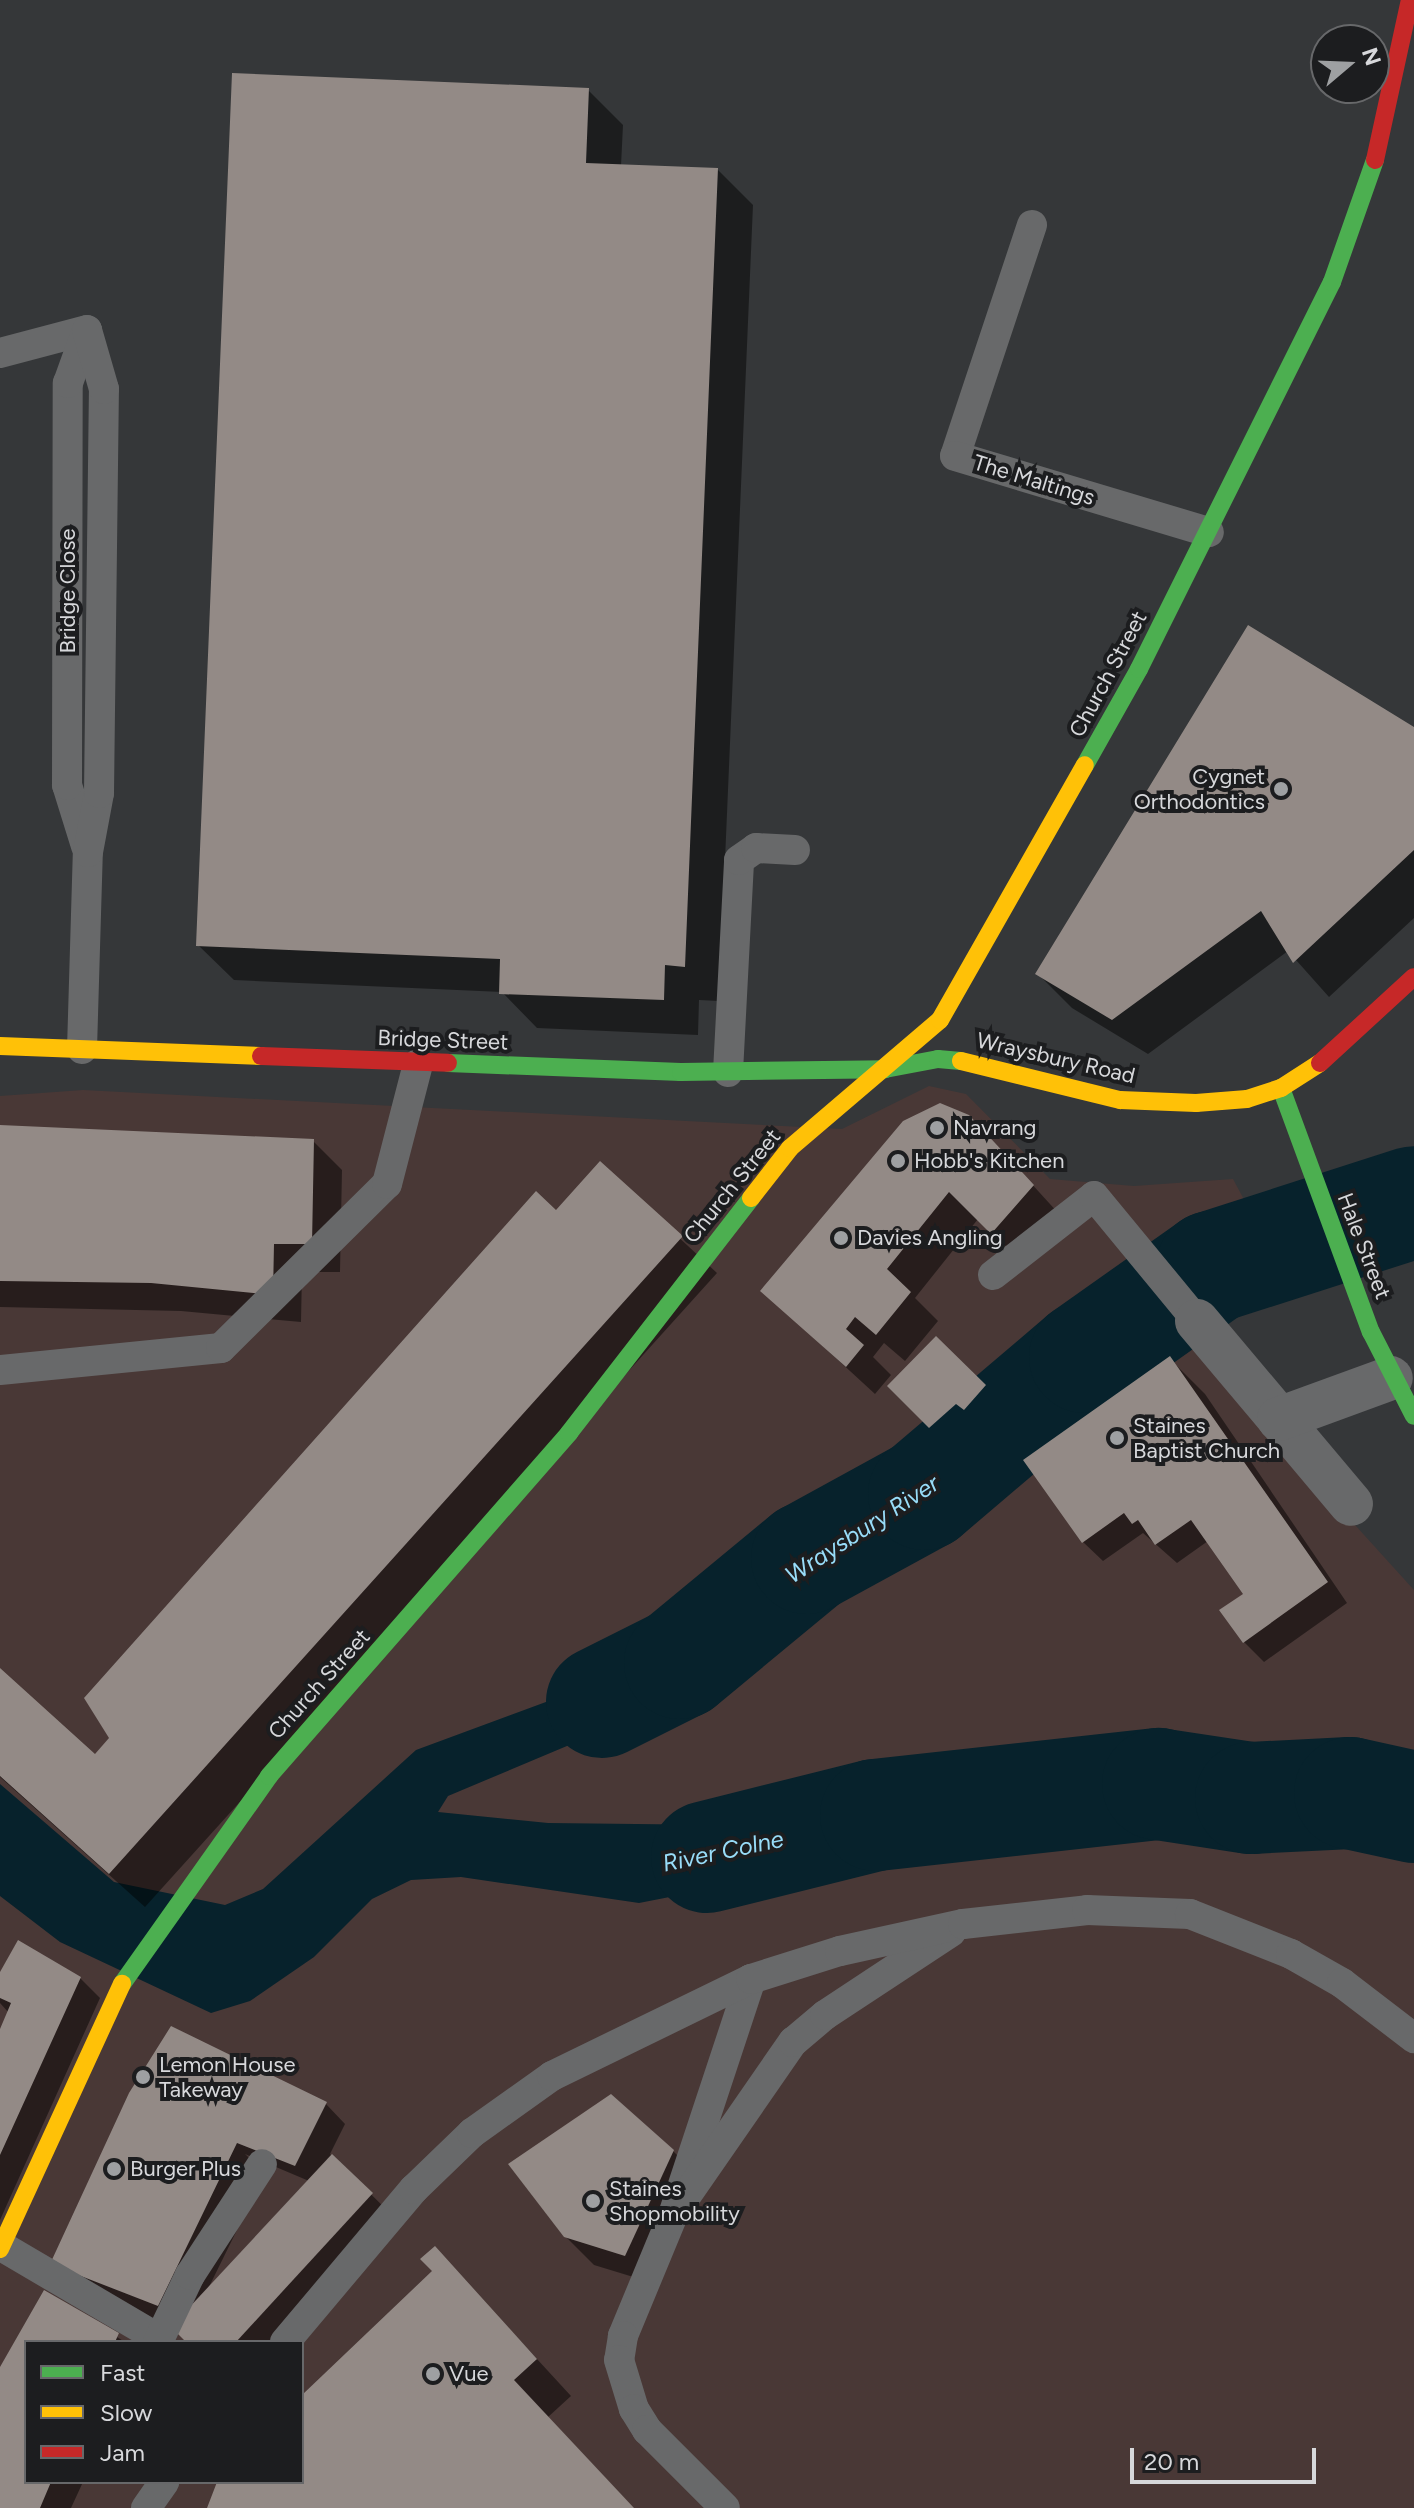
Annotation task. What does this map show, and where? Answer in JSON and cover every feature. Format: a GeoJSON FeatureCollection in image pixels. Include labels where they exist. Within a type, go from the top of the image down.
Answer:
{"type":"FeatureCollection","features":[{"type":"Feature","properties":{"kind":"main road","name":"Church Street"},"geometry":{"type":"LineString","coordinates":[[1,2247],[118,1990],[269,1776],[569,1433],[790,1148],[940,1020],[1139,669],[1209,532],[1356,221],[1390,105],[1403,4]]}},
{"type":"Feature","properties":{"kind":"main road","name":"Wraysbury Road"},"geometry":{"type":"LineString","coordinates":[[885,1069],[938,1059],[980,1063],[1120,1100],[1166,1103],[1247,1099],[1281,1088],[1316,1067],[1414,977]]}},
{"type":"Feature","properties":{"kind":"main road","name":"Bridge Street"},"geometry":{"type":"LineString","coordinates":[[0,1046],[418,1064],[728,1072],[885,1069]]}},
{"type":"Feature","properties":{"kind":"main road","name":"Hale Street"},"geometry":{"type":"LineString","coordinates":[[1281,1088],[1352,1282],[1391,1378],[1414,1416]]}},
{"type":"Feature","properties":{"kind":"street"},"geometry":{"type":"LineString","coordinates":[[1197,1321],[1351,1504]]}},
{"type":"Feature","properties":{"kind":"street"},"geometry":{"type":"LineString","coordinates":[[1279,1419],[1391,1378]]}},
{"type":"Feature","properties":{"kind":"lane","name":"The Maltings"},"geometry":{"type":"LineString","coordinates":[[1032,225],[955,456],[1209,532]]}},
{"type":"Feature","properties":{"kind":"lane","name":"Bridge Close"},"geometry":{"type":"LineString","coordinates":[[0,353],[87,330],[68,383],[67,785],[88,852],[82,1049]]}},
{"type":"Feature","properties":{"kind":"lane"},"geometry":{"type":"LineString","coordinates":[[728,1072],[739,860],[756,848],[795,850]]}},
{"type":"Feature","properties":{"kind":"lane"},"geometry":{"type":"LineString","coordinates":[[0,1370],[221,1348],[387,1184],[418,1064]]}},
{"type":"Feature","properties":{"kind":"lane"},"geometry":{"type":"LineString","coordinates":[[993,1275],[1094,1196],[1197,1321]]}},
{"type":"Feature","properties":{"kind":"lane"},"geometry":{"type":"LineString","coordinates":[[287,2340],[414,2189],[472,2133],[552,2076],[751,1979],[840,1951],[963,1924],[1087,1910],[1190,1914],[1291,1954],[1342,1983],[1414,2038]]}},
{"type":"Feature","properties":{"kind":"lane"},"geometry":{"type":"LineString","coordinates":[[673,2215],[793,2042],[825,2015],[963,1924]]}},
{"type":"Feature","properties":{"kind":"lane"},"geometry":{"type":"LineString","coordinates":[[725,2508],[647,2430],[634,2409],[619,2360],[623,2336],[673,2215],[751,1979]]}},
{"type":"Feature","properties":{"kind":"lane"},"geometry":{"type":"LineString","coordinates":[[1,2247],[158,2340],[190,2275],[262,2164]]}},
{"type":"Feature","properties":{"kind":"lane"},"geometry":{"type":"LineString","coordinates":[[146,2508],[163,2484]]}},
{"type":"Feature","properties":{"kind":"shaded area"},"geometry":{"type":"Polygon","coordinates":[[[929,1086],[966,1094],[1050,1179],[1134,1186],[1233,1179],[1278,1263],[1191,1344],[1414,1590],[1414,2508],[0,2508],[0,1096],[83,1090],[842,1129],[929,1086]]]}},
{"type":"Feature","properties":{"kind":"water"},"geometry":{"type":"Polygon","coordinates":[[[711,1609],[757,1638],[624,1722],[448,1796],[438,1812],[548,1823],[724,1825],[783,1807],[847,1797],[878,1856],[639,1903],[461,1877],[411,1880],[372,1899],[314,1957],[250,2001],[211,2013],[60,1942],[0,1896],[0,1784],[114,1882],[225,1905],[263,1889],[416,1750],[619,1675],[673,1646],[711,1609]]]}},
{"type":"Feature","properties":{"kind":"building"},"geometry":{"type":"Polygon","coordinates":[[[232,73],[589,88],[586,163],[718,168],[685,967],[665,965],[664,1000],[499,994],[500,959],[196,946],[232,73]]]}},
{"type":"Feature","properties":{"kind":"building","name":"Cygnet Orthodontics"},"geometry":{"type":"Polygon","coordinates":[[[1248,625],[1414,727],[1414,850],[1293,963],[1261,911],[1112,1020],[1035,974],[1248,625]]]}},
{"type":"Feature","properties":{"kind":"building"},"geometry":{"type":"Polygon","coordinates":[[[940,1103],[969,1115],[1034,1185],[991,1234],[949,1192],[887,1269],[911,1292],[876,1335],[855,1317],[846,1329],[864,1345],[846,1367],[760,1291],[903,1121],[940,1103]]]}},
{"type":"Feature","properties":{"kind":"building"},"geometry":{"type":"Polygon","coordinates":[[[0,1125],[314,1139],[312,1244],[274,1244],[273,1295],[151,1283],[0,1281],[0,1125]]]}},
{"type":"Feature","properties":{"kind":"building"},"geometry":{"type":"Polygon","coordinates":[[[600,1161],[683,1236],[109,1874],[0,1776],[0,1668],[95,1754],[109,1738],[84,1698],[536,1191],[556,1210],[600,1161]]]}},
{"type":"Feature","properties":{"kind":"building"},"geometry":{"type":"Polygon","coordinates":[[[936,1336],[986,1385],[964,1410],[956,1404],[929,1428],[887,1386],[936,1336]]]}},
{"type":"Feature","properties":{"kind":"building"},"geometry":{"type":"Polygon","coordinates":[[[1170,1356],[1328,1582],[1243,1643],[1219,1610],[1243,1594],[1191,1520],[1155,1545],[1138,1520],[1132,1524],[1124,1513],[1082,1543],[1023,1460],[1170,1356]]]}},
{"type":"Feature","properties":{"kind":"building"},"geometry":{"type":"Polygon","coordinates":[[[18,1940],[81,1977],[0,2155],[0,2029],[11,2003],[0,1998],[0,1972],[18,1940]]]}},
{"type":"Feature","properties":{"kind":"building"},"geometry":{"type":"Polygon","coordinates":[[[171,2026],[327,2102],[295,2166],[237,2143],[158,2306],[50,2264],[129,2093],[171,2026]]]}},
{"type":"Feature","properties":{"kind":"building","name":"Staines Shopmobility"},"geometry":{"type":"Polygon","coordinates":[[[611,2094],[674,2150],[625,2256],[564,2237],[508,2164],[611,2094]]]}},
{"type":"Feature","properties":{"kind":"building"},"geometry":{"type":"Polygon","coordinates":[[[332,2154],[373,2193],[238,2340],[184,2340],[171,2327],[332,2154]]]}},
{"type":"Feature","properties":{"kind":"building"},"geometry":{"type":"Polygon","coordinates":[[[435,2246],[537,2359],[514,2380],[634,2508],[207,2508],[216,2484],[304,2484],[304,2393],[432,2271],[420,2259],[435,2246]]]}},
{"type":"Feature","properties":{"kind":"building"},"geometry":{"type":"Polygon","coordinates":[[[44,2290],[119,2333],[116,2340],[24,2340],[24,2484],[50,2484],[40,2508],[0,2508],[0,2367],[44,2290]]]}},
{"type":"Feature","properties":{"kind":"waterway","name":"Wraysbury River"},"geometry":{"type":"LineString","coordinates":[[602,1702],[680,1663],[807,1558],[924,1494],[1085,1357],[1212,1267],[1414,1202]]}},
{"type":"Feature","properties":{"kind":"waterway","name":"River Colne"},"geometry":{"type":"LineString","coordinates":[[707,1857],[876,1815],[1158,1784],[1251,1798],[1350,1793],[1414,1807]]}},
{"type":"Feature","properties":{"kind":"traffic: fast"},"geometry":{"type":"LineString","coordinates":[[1085,765],[1139,669],[1332,282],[1375,160]]}},
{"type":"Feature","properties":{"kind":"traffic: fast"},"geometry":{"type":"LineString","coordinates":[[448,1063],[681,1072],[885,1069],[938,1059],[961,1061]]}},
{"type":"Feature","properties":{"kind":"traffic: fast"},"geometry":{"type":"LineString","coordinates":[[1281,1088],[1371,1332],[1414,1416]]}},
{"type":"Feature","properties":{"kind":"traffic: fast"},"geometry":{"type":"LineString","coordinates":[[122,1984],[269,1776],[569,1433],[751,1198]]}},
{"type":"Feature","properties":{"kind":"traffic: slow"},"geometry":{"type":"LineString","coordinates":[[751,1198],[790,1148],[940,1020],[1085,765]]}},
{"type":"Feature","properties":{"kind":"traffic: slow"},"geometry":{"type":"LineString","coordinates":[[0,1046],[261,1056]]}},
{"type":"Feature","properties":{"kind":"traffic: slow"},"geometry":{"type":"LineString","coordinates":[[961,1061],[1120,1100],[1196,1103],[1247,1099],[1281,1088],[1320,1063]]}},
{"type":"Feature","properties":{"kind":"traffic: slow"},"geometry":{"type":"LineString","coordinates":[[0,2249],[122,1984]]}},
{"type":"Feature","properties":{"kind":"traffic: jam"},"geometry":{"type":"LineString","coordinates":[[1375,160],[1410,0]]}},
{"type":"Feature","properties":{"kind":"traffic: jam"},"geometry":{"type":"LineString","coordinates":[[1320,1063],[1414,977]]}},
{"type":"Feature","properties":{"kind":"traffic: jam"},"geometry":{"type":"LineString","coordinates":[[261,1056],[448,1063]]}},
{"type":"Feature","properties":{"kind":"place","name":"Cygnet Orthodontics"},"geometry":{"type":"Point","coordinates":[1281,789]}},
{"type":"Feature","properties":{"kind":"place","name":"Navrang"},"geometry":{"type":"Point","coordinates":[937,1128]}},
{"type":"Feature","properties":{"kind":"place","name":"Hobb's Kitchen"},"geometry":{"type":"Point","coordinates":[898,1161]}},
{"type":"Feature","properties":{"kind":"place","name":"Davies Angling"},"geometry":{"type":"Point","coordinates":[841,1238]}},
{"type":"Feature","properties":{"kind":"place","name":"Staines Baptist Church"},"geometry":{"type":"Point","coordinates":[1117,1438]}},
{"type":"Feature","properties":{"kind":"place","name":"Lemon House Takeway"},"geometry":{"type":"Point","coordinates":[143,2077]}},
{"type":"Feature","properties":{"kind":"place","name":"Burger Plus"},"geometry":{"type":"Point","coordinates":[114,2169]}},
{"type":"Feature","properties":{"kind":"place","name":"Staines Shopmobility"},"geometry":{"type":"Point","coordinates":[593,2201]}},
{"type":"Feature","properties":{"kind":"place","name":"Vue"},"geometry":{"type":"Point","coordinates":[433,2374]}}]}
